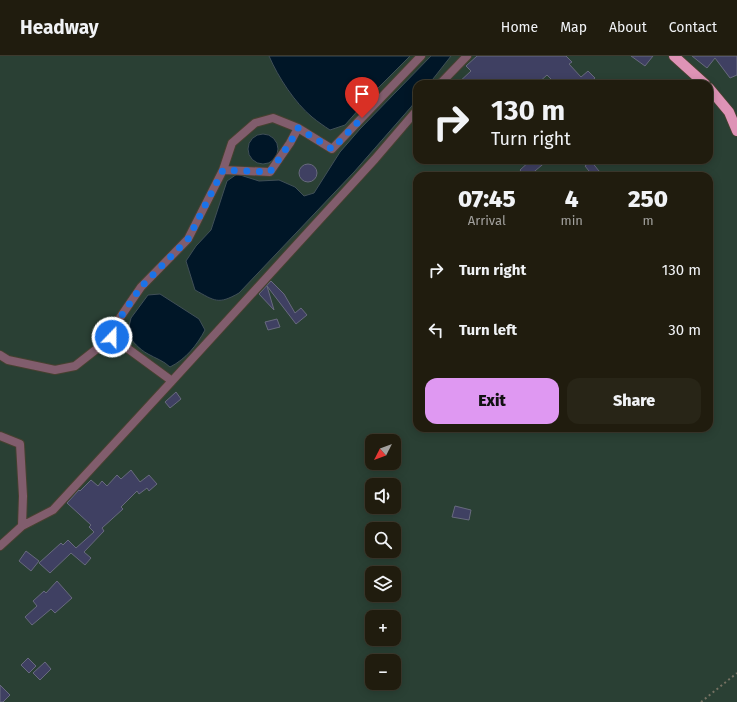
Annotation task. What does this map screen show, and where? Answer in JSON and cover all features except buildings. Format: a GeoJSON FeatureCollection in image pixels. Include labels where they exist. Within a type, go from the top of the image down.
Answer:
{"type":"FeatureCollection","features":[{"type":"Feature","properties":{"kind":"main road"},"geometry":{"type":"LineString","coordinates":[[674,56],[701,80]]}},
{"type":"Feature","properties":{"kind":"main road"},"geometry":{"type":"LineString","coordinates":[[713,93],[729,112],[737,131]]}},
{"type":"Feature","properties":{"kind":"street"},"geometry":{"type":"LineString","coordinates":[[0,355],[8,360],[55,370],[75,366],[112,337],[115,325],[141,287],[188,239],[223,170],[232,143],[255,123],[273,118],[298,128],[332,149],[421,56]]}},
{"type":"Feature","properties":{"kind":"street"},"geometry":{"type":"LineString","coordinates":[[444,80],[466,56]]}},
{"type":"Feature","properties":{"kind":"street"},"geometry":{"type":"LineString","coordinates":[[0,546],[22,526],[53,510],[360,176],[413,115]]}},
{"type":"Feature","properties":{"kind":"street"},"geometry":{"type":"LineString","coordinates":[[223,170],[270,172],[290,143],[298,128]]}},
{"type":"Feature","properties":{"kind":"street"},"geometry":{"type":"LineString","coordinates":[[112,337],[172,382]]}},
{"type":"Feature","properties":{"kind":"street"},"geometry":{"type":"LineString","coordinates":[[0,436],[20,444],[23,496],[22,526]]}},
{"type":"Feature","properties":{"kind":"path"},"geometry":{"type":"LineString","coordinates":[[701,702],[737,673]]}},
{"type":"Feature","properties":{"kind":"green space"},"geometry":{"type":"Polygon","coordinates":[[[0,56],[737,56],[737,702],[0,702],[0,56]]]}},
{"type":"Feature","properties":{"kind":"water"},"geometry":{"type":"Polygon","coordinates":[[[269,56],[410,56],[375,91],[345,125],[330,130],[299,105],[282,81],[269,56]]]}},
{"type":"Feature","properties":{"kind":"water"},"geometry":{"type":"Polygon","coordinates":[[[431,56],[451,56],[432,80],[413,80],[413,104],[411,107],[354,172],[239,293],[226,299],[217,300],[207,297],[195,290],[186,261],[196,246],[211,230],[227,181],[237,174],[259,181],[279,180],[295,187],[304,196],[314,193],[340,152],[360,129],[431,56]]]}},
{"type":"Feature","properties":{"kind":"water"},"geometry":{"type":"Polygon","coordinates":[[[263,134],[274,138],[278,149],[274,160],[263,164],[252,160],[248,149],[252,138],[263,134]]]}},
{"type":"Feature","properties":{"kind":"water"},"geometry":{"type":"Polygon","coordinates":[[[160,294],[199,319],[205,330],[190,351],[176,364],[170,367],[142,350],[127,334],[131,318],[148,295],[160,294]]]}},
{"type":"Feature","properties":{"kind":"route"},"geometry":{"type":"LineString","coordinates":[[112,337],[115,325],[141,287],[188,239],[223,170],[270,172],[290,143],[298,128],[332,149],[362,118]]}}]}
